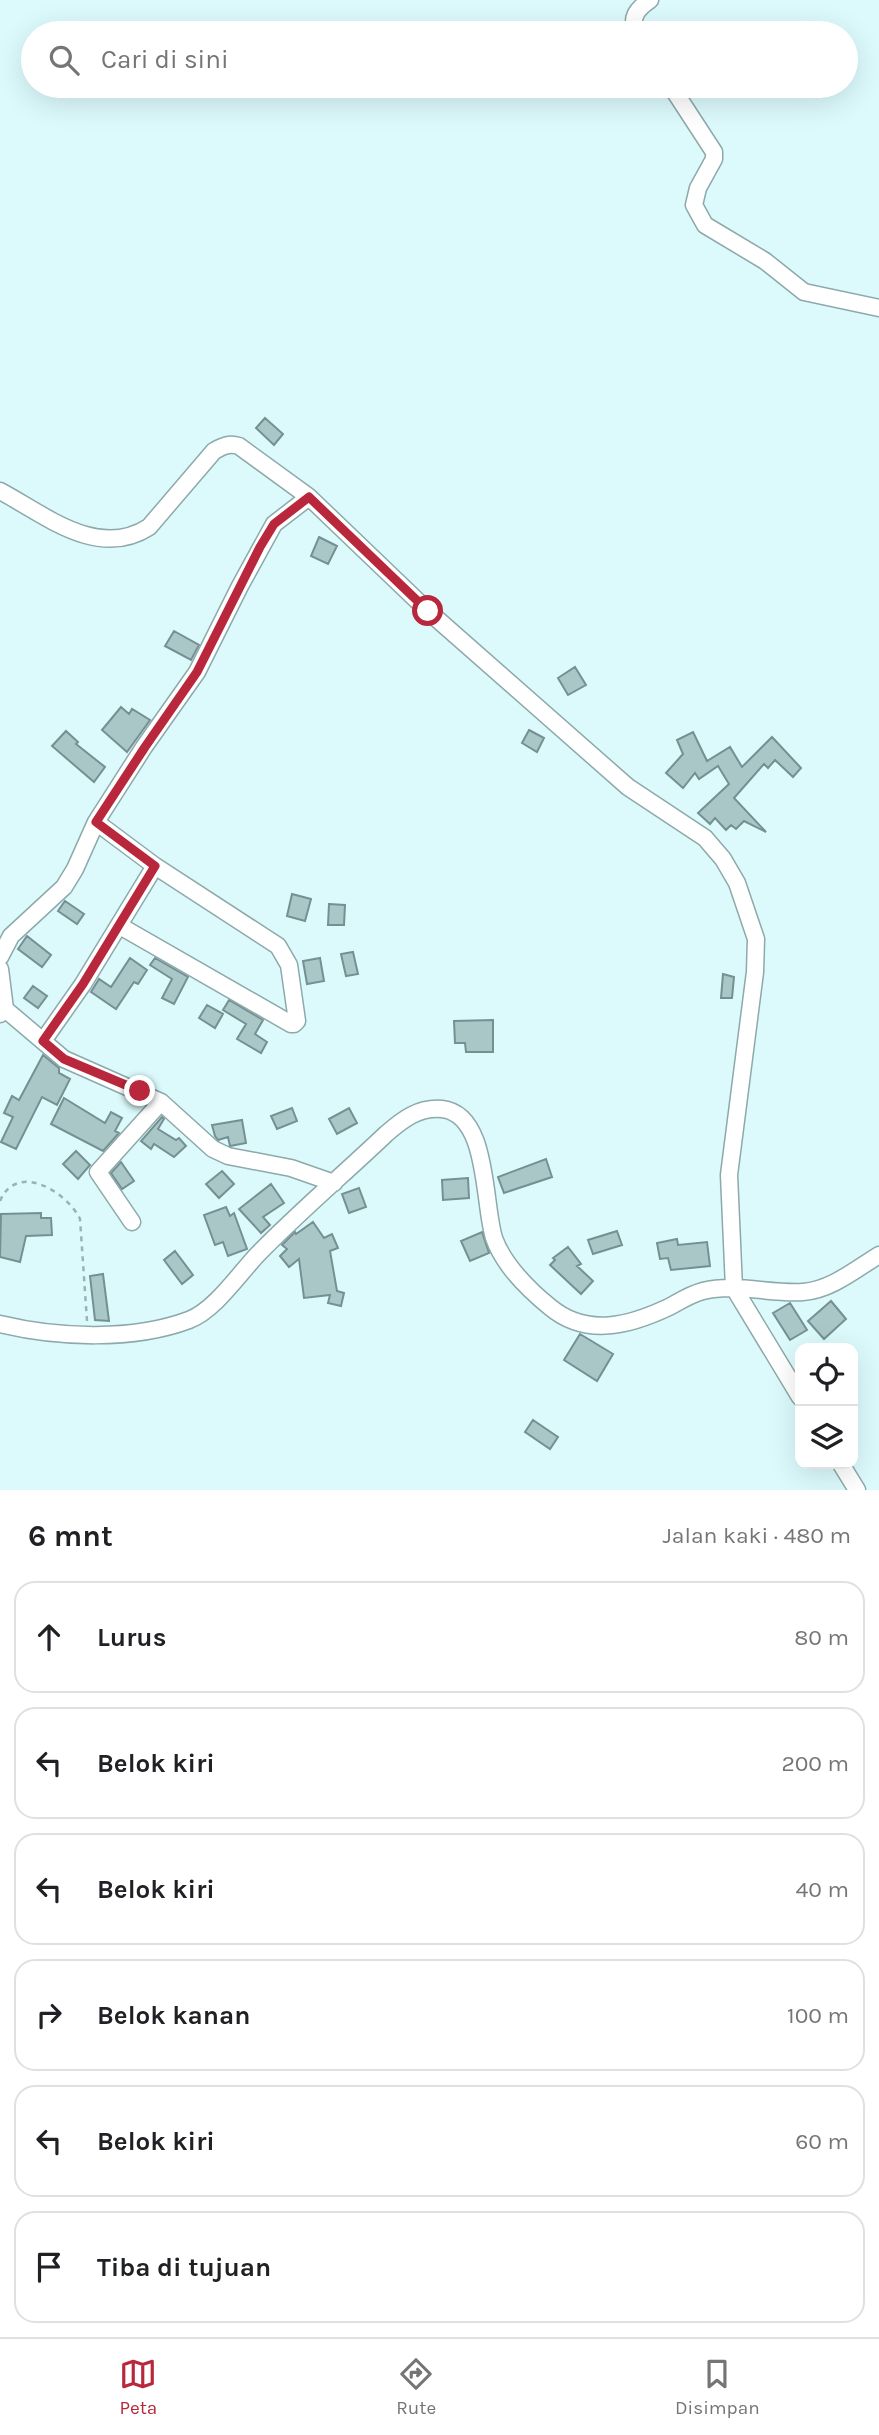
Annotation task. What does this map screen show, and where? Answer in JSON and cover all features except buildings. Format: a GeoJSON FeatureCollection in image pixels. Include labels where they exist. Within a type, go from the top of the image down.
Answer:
{"type":"FeatureCollection","features":[{"type":"Feature","properties":{"kind":"street"},"geometry":{"type":"LineString","coordinates":[[634,21],[635,15],[650,0]]}},
{"type":"Feature","properties":{"kind":"street"},"geometry":{"type":"LineString","coordinates":[[679,98],[714,152],[714,159],[698,188],[694,205],[705,225],[765,261],[804,292],[879,308]]}},
{"type":"Feature","properties":{"kind":"street"},"geometry":{"type":"LineString","coordinates":[[0,491],[83,536],[104,540],[140,532],[149,527],[214,451],[232,444],[239,446],[309,497],[428,611],[619,779],[705,838],[723,859],[737,883],[756,939],[755,972],[729,1175],[734,1288],[795,1389]]}},
{"type":"Feature","properties":{"kind":"street"},"geometry":{"type":"LineString","coordinates":[[0,957],[11,936],[64,887],[96,822],[197,672],[274,524],[309,497]]}},
{"type":"Feature","properties":{"kind":"street"},"geometry":{"type":"LineString","coordinates":[[96,822],[155,866],[278,946],[289,965],[297,1021],[291,1024],[120,926]]}},
{"type":"Feature","properties":{"kind":"street"},"geometry":{"type":"LineString","coordinates":[[43,1041],[120,926],[155,866]]}},
{"type":"Feature","properties":{"kind":"street"},"geometry":{"type":"LineString","coordinates":[[0,969],[2,1012],[64,1059],[161,1102],[204,1143],[228,1156],[291,1168],[334,1183]]}},
{"type":"Feature","properties":{"kind":"street"},"geometry":{"type":"LineString","coordinates":[[132,1222],[99,1172],[161,1102]]}},
{"type":"Feature","properties":{"kind":"street"},"geometry":{"type":"LineString","coordinates":[[0,1324],[43,1333],[88,1335],[124,1333],[192,1319],[212,1304],[260,1253],[405,1117],[429,1108],[449,1110],[463,1119],[477,1140],[495,1238],[509,1264],[552,1310],[576,1322],[622,1326],[703,1291],[734,1288],[815,1290],[833,1283],[879,1255]]}},
{"type":"Feature","properties":{"kind":"street"},"geometry":{"type":"LineString","coordinates":[[844,1469],[858,1490]]}},
{"type":"Feature","properties":{"kind":"path"},"geometry":{"type":"LineString","coordinates":[[0,1201],[5,1190],[26,1182],[41,1184],[74,1206],[80,1219],[88,1335]]}},
{"type":"Feature","properties":{"kind":"route"},"geometry":{"type":"LineString","coordinates":[[140,1091],[64,1059],[43,1041],[83,984],[155,866],[96,822],[197,672],[260,547],[274,524],[309,497],[428,611]]}}]}
